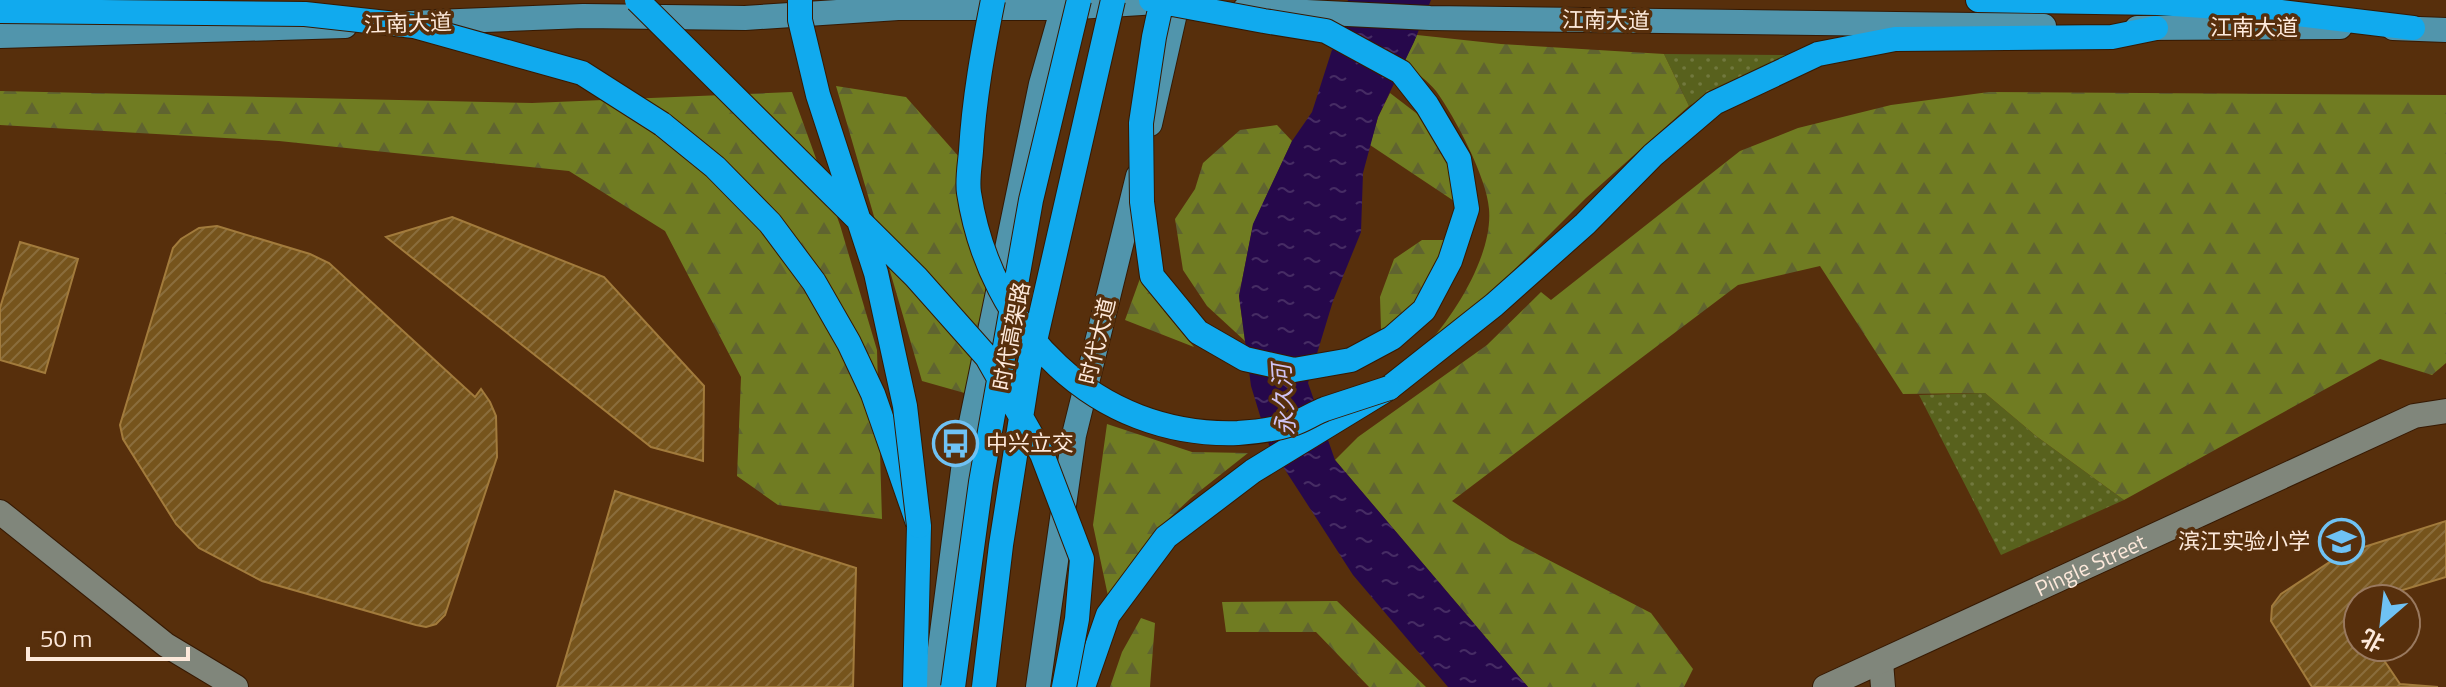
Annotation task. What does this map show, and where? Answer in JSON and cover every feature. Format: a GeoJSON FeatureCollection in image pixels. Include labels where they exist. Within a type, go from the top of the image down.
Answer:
{"type":"FeatureCollection","features":[{"type":"Feature","properties":{"kind":"highway"},"geometry":{"type":"LineString","coordinates":[[637,0],[916,277],[987,357],[1042,454],[1082,559],[1077,619],[1064,687]]}},
{"type":"Feature","properties":{"kind":"highway"},"geometry":{"type":"LineString","coordinates":[[800,0],[800,20],[818,95],[876,273],[905,406],[919,526],[915,687]]}},
{"type":"Feature","properties":{"kind":"highway"},"geometry":{"type":"LineString","coordinates":[[993,0],[974,101],[968,190],[982,248],[1006,303],[1042,352],[1079,384],[1139,419],[1188,432],[1240,433],[1292,424],[1389,388]]}},
{"type":"Feature","properties":{"kind":"highway","name":"时代高架路"},"geometry":{"type":"LineString","coordinates":[[984,687],[1001,545],[1029,367],[1113,0]]}},
{"type":"Feature","properties":{"kind":"highway"},"geometry":{"type":"LineString","coordinates":[[1151,0],[1165,3],[1207,10],[1264,21],[1326,31],[1401,72],[1427,105],[1459,159],[1467,209],[1450,261],[1424,310],[1392,338],[1351,360],[1294,370],[1245,359],[1198,332],[1152,276],[1142,202],[1141,123],[1154,37],[1160,12],[1162,0]]}},
{"type":"Feature","properties":{"kind":"highway"},"geometry":{"type":"LineString","coordinates":[[1978,0],[2158,3],[2265,10],[2413,28]]}},
{"type":"Feature","properties":{"kind":"highway","name":"时代高架路"},"geometry":{"type":"LineString","coordinates":[[953,687],[978,497],[1069,3]]}},
{"type":"Feature","properties":{"kind":"highway"},"geometry":{"type":"LineString","coordinates":[[0,11],[305,14],[414,26],[582,73],[662,124],[715,167],[770,223],[814,282],[849,343],[873,394],[919,526]]}},
{"type":"Feature","properties":{"kind":"highway"},"geometry":{"type":"LineString","coordinates":[[1083,687],[1108,615],[1166,537],[1253,471],[1389,388],[1494,305],[1585,224],[1653,155],[1714,103],[1818,54],[1895,39],[2112,37],[2156,28]]}},
{"type":"Feature","properties":{"kind":"main road","name":"江南大道"},"geometry":{"type":"LineString","coordinates":[[0,36],[583,16],[745,18],[904,4],[1178,0],[1251,9],[1430,18],[2446,30]]}},
{"type":"Feature","properties":{"kind":"main road","name":"时代大道"},"geometry":{"type":"LineString","coordinates":[[1038,687],[1074,435],[1178,0]]}},
{"type":"Feature","properties":{"kind":"main road"},"geometry":{"type":"LineString","coordinates":[[935,687],[966,447],[1041,84],[1069,3]]}},
{"type":"Feature","properties":{"kind":"street","name":"Pingle Street"},"geometry":{"type":"LineString","coordinates":[[1825,687],[2414,416],[2446,411]]}},
{"type":"Feature","properties":{"kind":"street"},"geometry":{"type":"LineString","coordinates":[[0,512],[146,630],[236,687]]}},
{"type":"Feature","properties":{"kind":"street"},"geometry":{"type":"LineString","coordinates":[[1881,662],[1883,687]]}},
{"type":"Feature","properties":{"kind":"green space"},"geometry":{"type":"Polygon","coordinates":[[[1417,35],[1501,44],[1664,54],[1689,106],[1586,198],[1470,314],[1425,347],[1470,283],[1485,245],[1489,209],[1483,181],[1444,102],[1433,87],[1404,62],[1417,35]]]}},
{"type":"Feature","properties":{"kind":"green space"},"geometry":{"type":"Polygon","coordinates":[[[1664,54],[1790,55],[1729,83],[1689,106],[1664,54]]]}},
{"type":"Feature","properties":{"kind":"green space"},"geometry":{"type":"Polygon","coordinates":[[[836,86],[906,97],[961,159],[990,297],[968,394],[922,381],[836,86]]]}},
{"type":"Feature","properties":{"kind":"green space"},"geometry":{"type":"Polygon","coordinates":[[[0,91],[532,103],[792,92],[840,225],[877,350],[882,519],[778,505],[737,476],[741,377],[665,231],[569,171],[279,141],[0,125],[0,91]]]}},
{"type":"Feature","properties":{"kind":"green space"},"geometry":{"type":"Polygon","coordinates":[[[1989,92],[2446,95],[2446,363],[2432,375],[2380,359],[2124,500],[2036,436],[1985,393],[1903,394],[1820,266],[1738,285],[1452,501],[1510,540],[1651,613],[1693,669],[1684,687],[1528,687],[1335,460],[1358,437],[1487,345],[1541,292],[1551,300],[1740,151],[1798,128],[1891,105],[1989,92]]]}},
{"type":"Feature","properties":{"kind":"green space"},"geometry":{"type":"Polygon","coordinates":[[[1390,93],[1420,116],[1455,176],[1454,201],[1370,145],[1378,117],[1390,93]]]}},
{"type":"Feature","properties":{"kind":"green space"},"geometry":{"type":"Polygon","coordinates":[[[1277,125],[1292,141],[1253,225],[1239,296],[1245,341],[1207,306],[1183,270],[1175,219],[1195,189],[1203,163],[1240,130],[1277,125]]]}},
{"type":"Feature","properties":{"kind":"green space"},"geometry":{"type":"Polygon","coordinates":[[[1422,240],[1448,240],[1447,262],[1391,335],[1381,329],[1380,297],[1394,259],[1422,240]]]}},
{"type":"Feature","properties":{"kind":"green space"},"geometry":{"type":"Polygon","coordinates":[[[1146,262],[1164,311],[1194,347],[1125,320],[1146,262]]]}},
{"type":"Feature","properties":{"kind":"green space"},"geometry":{"type":"Polygon","coordinates":[[[1985,393],[2036,436],[2124,500],[2001,555],[1919,395],[1985,393]]]}},
{"type":"Feature","properties":{"kind":"green space"},"geometry":{"type":"Polygon","coordinates":[[[1107,424],[1192,452],[1248,453],[1160,527],[1108,596],[1093,525],[1107,424]]]}},
{"type":"Feature","properties":{"kind":"green space"},"geometry":{"type":"Polygon","coordinates":[[[1337,601],[1426,687],[1369,687],[1316,632],[1226,632],[1222,602],[1337,601]]]}},
{"type":"Feature","properties":{"kind":"green space"},"geometry":{"type":"Polygon","coordinates":[[[1141,618],[1155,623],[1150,687],[1110,687],[1122,652],[1141,618]]]}},
{"type":"Feature","properties":{"kind":"water","name":"永久河"},"geometry":{"type":"Polygon","coordinates":[[[1348,0],[1431,0],[1378,117],[1363,173],[1361,232],[1333,301],[1308,383],[1335,460],[1528,687],[1448,687],[1353,575],[1269,445],[1251,386],[1239,296],[1253,224],[1292,141],[1312,112],[1348,0]]]}},
{"type":"Feature","properties":{"kind":"building"},"geometry":{"type":"Polygon","coordinates":[[[452,217],[604,277],[704,386],[703,461],[651,447],[386,237],[452,217]]]}},
{"type":"Feature","properties":{"kind":"building"},"geometry":{"type":"Polygon","coordinates":[[[217,226],[310,254],[329,263],[475,397],[481,389],[490,402],[496,416],[497,457],[445,615],[436,624],[426,627],[416,625],[262,581],[199,548],[176,524],[123,439],[120,425],[173,248],[199,228],[217,226]]]}},
{"type":"Feature","properties":{"kind":"building"},"geometry":{"type":"Polygon","coordinates":[[[20,242],[78,259],[45,373],[0,360],[0,308],[20,242]]]}},
{"type":"Feature","properties":{"kind":"building"},"geometry":{"type":"Polygon","coordinates":[[[615,491],[856,568],[853,687],[557,687],[615,491]]]}},
{"type":"Feature","properties":{"kind":"building"},"geometry":{"type":"Polygon","coordinates":[[[2446,521],[2446,577],[2422,584],[2342,583],[2342,663],[2386,663],[2400,684],[2438,687],[2312,687],[2271,621],[2272,606],[2281,594],[2342,554],[2446,521]]]}},
{"type":"Feature","properties":{"kind":"place","name":"中兴立交"},"geometry":{"type":"Point","coordinates":[955,443]}},
{"type":"Feature","properties":{"kind":"place","name":"滨江实验小学"},"geometry":{"type":"Point","coordinates":[2341,541]}}]}
